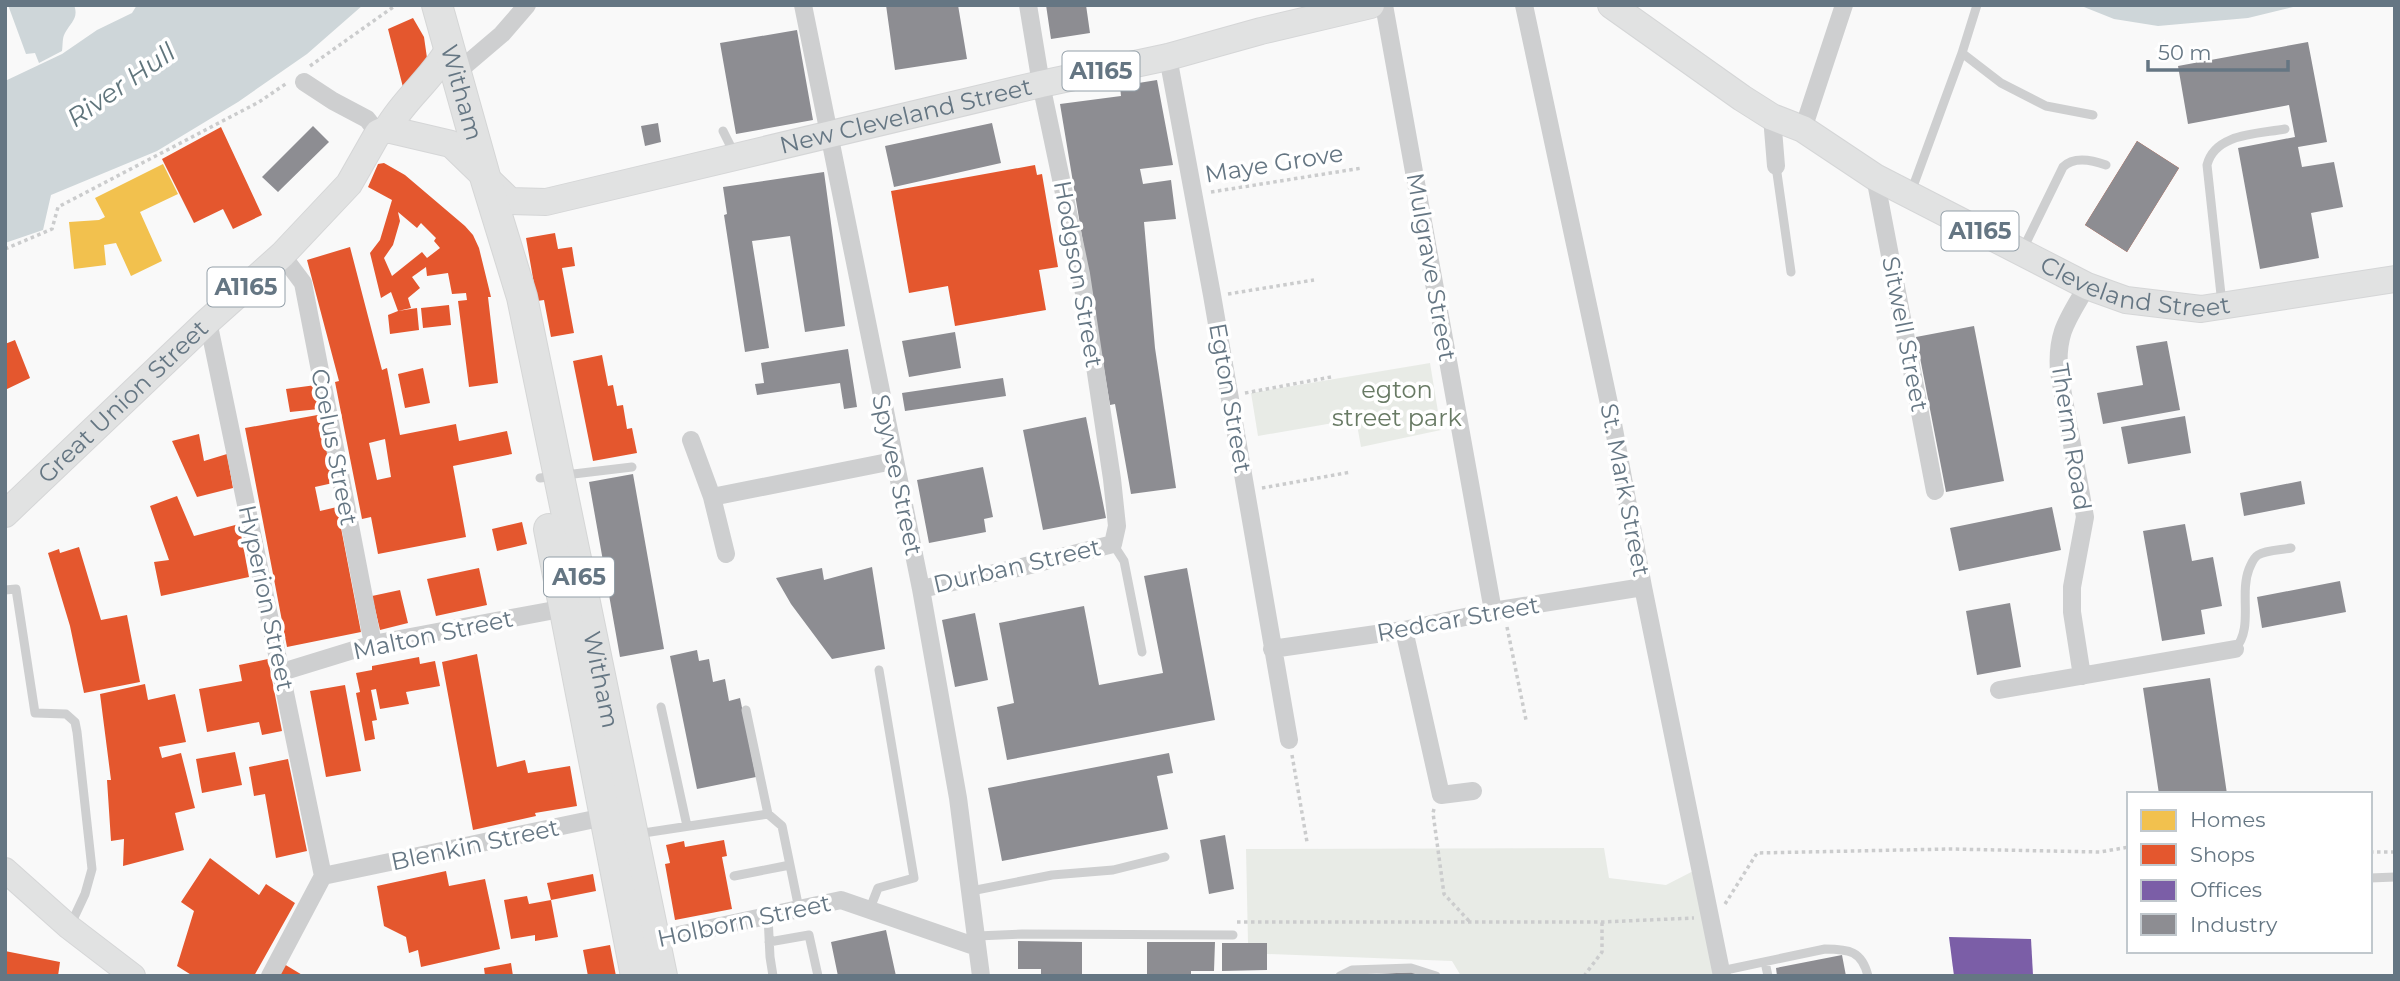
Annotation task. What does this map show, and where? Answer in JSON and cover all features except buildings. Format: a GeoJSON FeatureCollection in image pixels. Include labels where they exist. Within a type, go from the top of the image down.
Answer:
{"type":"FeatureCollection","features":[{"type":"Feature","properties":{"kind":"highway","name":"Witham"},"geometry":{"type":"LineString","coordinates":[[437,5],[522,297],[550,477],[574,607],[621,822],[642,943],[636,976]]}},
{"type":"Feature","properties":{"kind":"highway","name":"Witham"},"geometry":{"type":"LineString","coordinates":[[642,943],[662,976]]}},
{"type":"Feature","properties":{"kind":"main road","name":"New Cleveland Street"},"geometry":{"type":"LineString","coordinates":[[486,180],[510,201],[546,202],[1041,84],[1168,57],[1261,31],[1371,5]]}},
{"type":"Feature","properties":{"kind":"main road","name":"Cleveland Street"},"geometry":{"type":"LineString","coordinates":[[1611,5],[1742,99],[1772,117],[1803,128],[1875,177],[2087,286],[2126,300],[2201,309],[2395,279]]}},
{"type":"Feature","properties":{"kind":"main road","name":"A1165"},"geometry":{"type":"LineString","coordinates":[[452,62],[436,71],[398,109],[382,131],[451,144],[486,180]]}},
{"type":"Feature","properties":{"kind":"main road","name":"Great Union Street"},"geometry":{"type":"LineString","coordinates":[[5,514],[208,321],[282,256],[349,184],[382,131]]}},
{"type":"Feature","properties":{"kind":"street"},"geometry":{"type":"LineString","coordinates":[[452,62],[502,34],[527,5]]}},
{"type":"Feature","properties":{"kind":"street","name":"Spyvee Street"},"geometry":{"type":"LineString","coordinates":[[803,5],[920,589],[958,798],[981,976]]}},
{"type":"Feature","properties":{"kind":"street","name":"Hodgson Street"},"geometry":{"type":"LineString","coordinates":[[1028,5],[1041,84],[1082,274],[1112,479],[1117,526],[1112,544]]}},
{"type":"Feature","properties":{"kind":"street","name":"Mulgrave Street"},"geometry":{"type":"LineString","coordinates":[[1384,5],[1498,610]]}},
{"type":"Feature","properties":{"kind":"street","name":"St. Mark Street"},"geometry":{"type":"LineString","coordinates":[[1524,5],[1611,413],[1643,587],[1722,973]]}},
{"type":"Feature","properties":{"kind":"street"},"geometry":{"type":"LineString","coordinates":[[1803,128],[1844,5]]}},
{"type":"Feature","properties":{"kind":"street","name":"Egton Street"},"geometry":{"type":"LineString","coordinates":[[1168,57],[1289,740]]}},
{"type":"Feature","properties":{"kind":"street"},"geometry":{"type":"LineString","coordinates":[[301,77],[333,101],[367,119],[382,131]]}},
{"type":"Feature","properties":{"kind":"street"},"geometry":{"type":"LineString","coordinates":[[1772,117],[1776,166]]}},
{"type":"Feature","properties":{"kind":"street","name":"Sitwell Street"},"geometry":{"type":"LineString","coordinates":[[1875,177],[1935,491]]}},
{"type":"Feature","properties":{"kind":"street","name":"Coelus Street"},"geometry":{"type":"LineString","coordinates":[[282,256],[303,283],[373,644]]}},
{"type":"Feature","properties":{"kind":"street","name":"Therm Road"},"geometry":{"type":"LineString","coordinates":[[2082,676],[2072,612],[2072,587],[2085,517],[2057,349],[2063,329],[2087,286]]}},
{"type":"Feature","properties":{"kind":"street","name":"Hyperion Street"},"geometry":{"type":"LineString","coordinates":[[208,321],[323,876]]}},
{"type":"Feature","properties":{"kind":"street"},"geometry":{"type":"LineString","coordinates":[[691,440],[712,497],[726,554]]}},
{"type":"Feature","properties":{"kind":"street"},"geometry":{"type":"LineString","coordinates":[[712,497],[893,461]]}},
{"type":"Feature","properties":{"kind":"street","name":"Durban Street"},"geometry":{"type":"LineString","coordinates":[[920,589],[1112,544]]}},
{"type":"Feature","properties":{"kind":"street","name":"Redcar Street"},"geometry":{"type":"LineString","coordinates":[[1272,649],[1404,630],[1498,610],[1643,587]]}},
{"type":"Feature","properties":{"kind":"street","name":"Malton Street"},"geometry":{"type":"LineString","coordinates":[[282,672],[373,644],[574,607]]}},
{"type":"Feature","properties":{"kind":"street"},"geometry":{"type":"LineString","coordinates":[[1404,630],[1441,795],[1473,791]]}},
{"type":"Feature","properties":{"kind":"street"},"geometry":{"type":"LineString","coordinates":[[1999,690],[2235,649]]}},
{"type":"Feature","properties":{"kind":"street","name":"Blenkin Street"},"geometry":{"type":"LineString","coordinates":[[323,876],[621,822]]}},
{"type":"Feature","properties":{"kind":"street"},"geometry":{"type":"LineString","coordinates":[[5,870],[69,927],[133,976]]}},
{"type":"Feature","properties":{"kind":"street"},"geometry":{"type":"LineString","coordinates":[[270,976],[323,876]]}},
{"type":"Feature","properties":{"kind":"street","name":"Holborn Street"},"geometry":{"type":"LineString","coordinates":[[642,943],[841,901],[977,942]]}},
{"type":"Feature","properties":{"kind":"lane"},"geometry":{"type":"LineString","coordinates":[[1910,195],[1977,5]]}},
{"type":"Feature","properties":{"kind":"lane"},"geometry":{"type":"LineString","coordinates":[[1962,52],[2001,83],[2046,106],[2093,115]]}},
{"type":"Feature","properties":{"kind":"lane"},"geometry":{"type":"LineString","coordinates":[[2222,306],[2207,165],[2209,155],[2216,146],[2227,141],[2285,129]]}},
{"type":"Feature","properties":{"kind":"lane"},"geometry":{"type":"LineString","coordinates":[[723,131],[736,156]]}},
{"type":"Feature","properties":{"kind":"lane"},"geometry":{"type":"LineString","coordinates":[[2021,253],[2063,167],[2073,160],[2106,165]]}},
{"type":"Feature","properties":{"kind":"lane"},"geometry":{"type":"LineString","coordinates":[[1776,166],[1791,272]]}},
{"type":"Feature","properties":{"kind":"lane"},"geometry":{"type":"LineString","coordinates":[[550,477],[632,467]]}},
{"type":"Feature","properties":{"kind":"lane"},"geometry":{"type":"LineString","coordinates":[[1112,544],[1124,561],[1142,652]]}},
{"type":"Feature","properties":{"kind":"lane"},"geometry":{"type":"LineString","coordinates":[[2235,649],[2245,631],[2245,582],[2253,560],[2264,553],[2291,548]]}},
{"type":"Feature","properties":{"kind":"lane"},"geometry":{"type":"LineString","coordinates":[[5,590],[16,589],[35,713],[66,714],[75,722],[77,732],[92,869],[85,894],[69,927]]}},
{"type":"Feature","properties":{"kind":"lane"},"geometry":{"type":"LineString","coordinates":[[869,911],[878,888],[914,878],[879,670]]}},
{"type":"Feature","properties":{"kind":"lane"},"geometry":{"type":"LineString","coordinates":[[661,707],[687,826]]}},
{"type":"Feature","properties":{"kind":"lane"},"geometry":{"type":"LineString","coordinates":[[746,710],[768,814],[782,826],[799,909]]}},
{"type":"Feature","properties":{"kind":"lane"},"geometry":{"type":"LineString","coordinates":[[621,822],[687,826],[768,814]]}},
{"type":"Feature","properties":{"kind":"lane"},"geometry":{"type":"LineString","coordinates":[[971,891],[1052,875],[1113,870],[1165,858]]}},
{"type":"Feature","properties":{"kind":"lane"},"geometry":{"type":"LineString","coordinates":[[734,876],[790,864]]}},
{"type":"Feature","properties":{"kind":"lane"},"geometry":{"type":"LineString","coordinates":[[2372,878],[2395,877]]}},
{"type":"Feature","properties":{"kind":"lane"},"geometry":{"type":"LineString","coordinates":[[768,916],[773,976]]}},
{"type":"Feature","properties":{"kind":"lane"},"geometry":{"type":"LineString","coordinates":[[977,942],[1022,934],[1233,935]]}},
{"type":"Feature","properties":{"kind":"lane"},"geometry":{"type":"LineString","coordinates":[[769,942],[809,935],[818,976]]}},
{"type":"Feature","properties":{"kind":"lane"},"geometry":{"type":"LineString","coordinates":[[1722,973],[1825,949],[1841,949],[1856,953],[1865,965],[1868,976]]}},
{"type":"Feature","properties":{"kind":"lane"},"geometry":{"type":"LineString","coordinates":[[1765,962],[1768,976]]}},
{"type":"Feature","properties":{"kind":"lane"},"geometry":{"type":"LineString","coordinates":[[1340,976],[1352,970],[1411,968],[1436,976]]}},
{"type":"Feature","properties":{"kind":"path"},"geometry":{"type":"LineString","coordinates":[[5,249],[52,229],[58,207],[259,102],[301,77],[396,5]]}},
{"type":"Feature","properties":{"kind":"path","name":"Maye Grove"},"geometry":{"type":"LineString","coordinates":[[1192,195],[1362,168]]}},
{"type":"Feature","properties":{"kind":"path"},"geometry":{"type":"LineString","coordinates":[[1212,295],[1314,280]]}},
{"type":"Feature","properties":{"kind":"path"},"geometry":{"type":"LineString","coordinates":[[1229,396],[1331,377]]}},
{"type":"Feature","properties":{"kind":"path"},"geometry":{"type":"LineString","coordinates":[[1246,490],[1351,472]]}},
{"type":"Feature","properties":{"kind":"path"},"geometry":{"type":"LineString","coordinates":[[1498,610],[1526,720]]}},
{"type":"Feature","properties":{"kind":"path"},"geometry":{"type":"LineString","coordinates":[[1289,740],[1307,842]]}},
{"type":"Feature","properties":{"kind":"path"},"geometry":{"type":"LineString","coordinates":[[1441,795],[1433,813],[1444,894],[1470,922]]}},
{"type":"Feature","properties":{"kind":"path"},"geometry":{"type":"LineString","coordinates":[[1237,922],[1602,922],[1711,917],[1721,908],[1757,853],[1950,849],[2101,852],[2127,847]]}},
{"type":"Feature","properties":{"kind":"path"},"geometry":{"type":"LineString","coordinates":[[2372,852],[2395,852]]}},
{"type":"Feature","properties":{"kind":"path"},"geometry":{"type":"LineString","coordinates":[[1584,976],[1602,952],[1602,922]]}},
{"type":"Feature","properties":{"kind":"green space","name":"egton street park"},"geometry":{"type":"Polygon","coordinates":[[[1430,363],[1441,430],[1361,447],[1356,419],[1258,436],[1251,393],[1430,363]]]}},
{"type":"Feature","properties":{"kind":"green space"},"geometry":{"type":"Polygon","coordinates":[[[1604,848],[1609,878],[1666,885],[1705,865],[1725,976],[1461,976],[1452,961],[1267,954],[1267,943],[1248,943],[1246,849],[1604,848]]]}},
{"type":"Feature","properties":{"kind":"water"},"geometry":{"type":"Polygon","coordinates":[[[8,5],[74,5],[75,17],[64,35],[62,51],[39,63],[35,53],[26,54],[8,5]]]}},
{"type":"Feature","properties":{"kind":"water","name":"River Hull"},"geometry":{"type":"Polygon","coordinates":[[[137,5],[363,5],[307,54],[238,102],[157,151],[51,195],[43,230],[5,243],[5,81],[62,54],[97,30],[132,13],[137,5]]]}},
{"type":"Feature","properties":{"kind":"water"},"geometry":{"type":"Polygon","coordinates":[[[2079,5],[2301,5],[2248,18],[2158,26],[2114,19],[2079,5]]]}}]}
